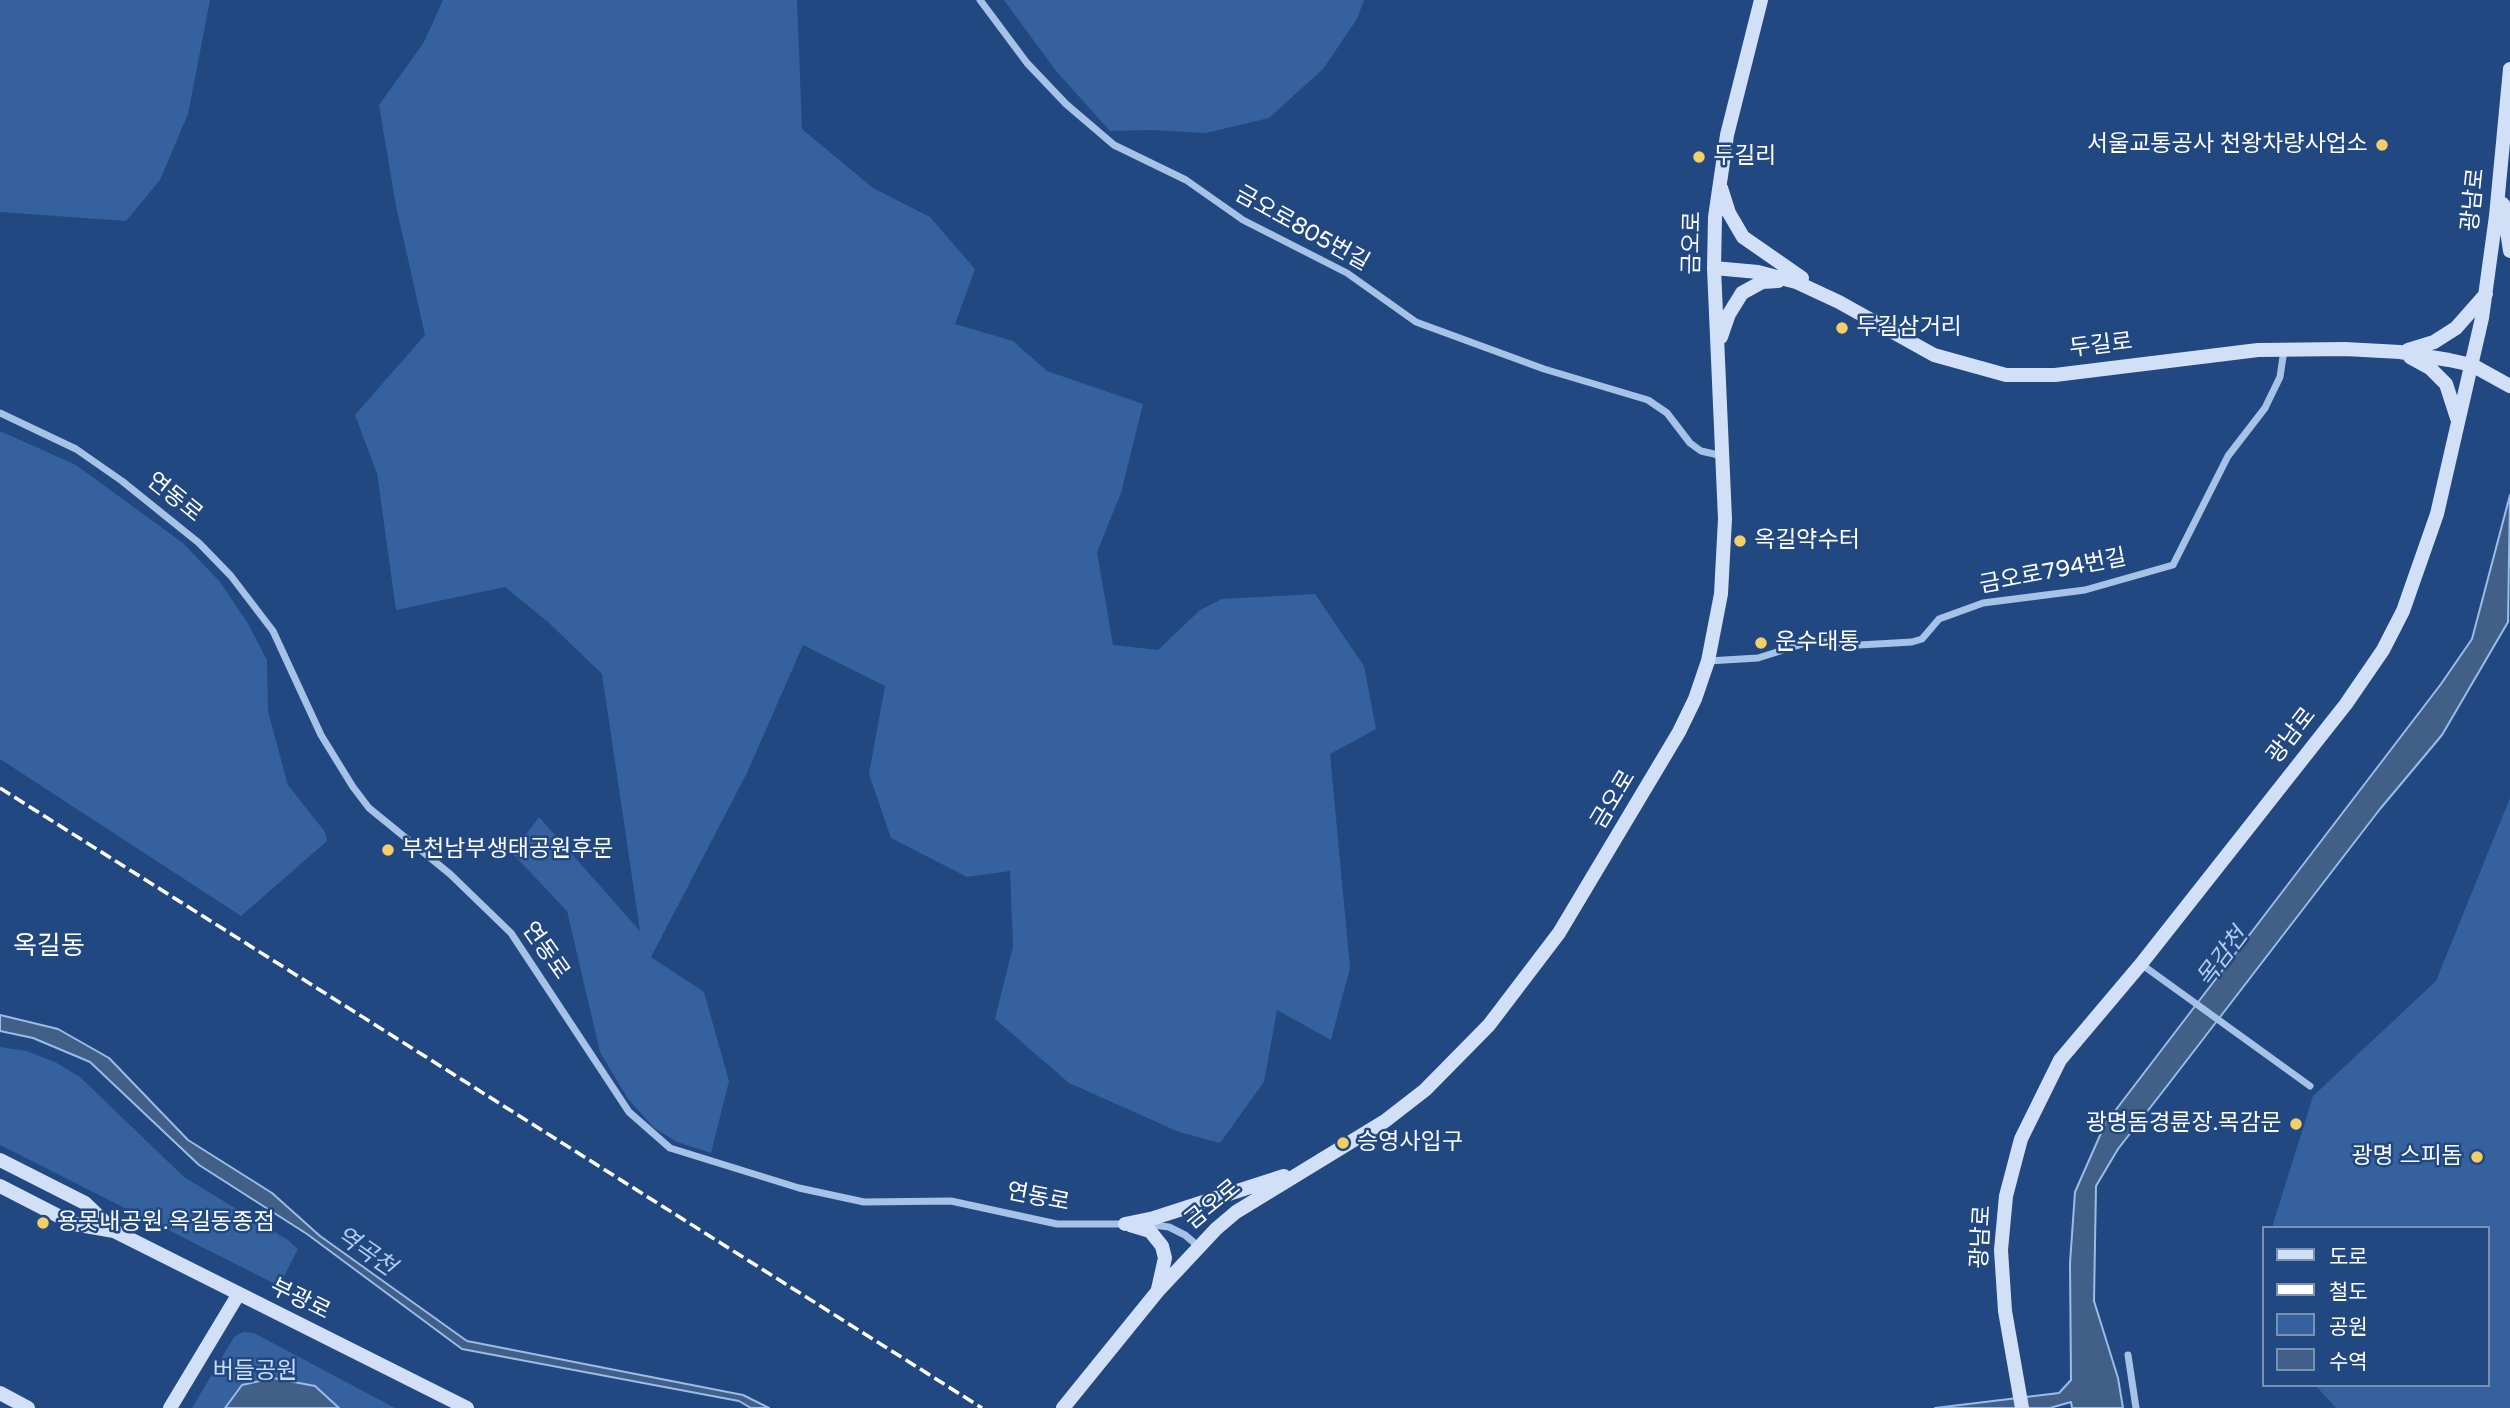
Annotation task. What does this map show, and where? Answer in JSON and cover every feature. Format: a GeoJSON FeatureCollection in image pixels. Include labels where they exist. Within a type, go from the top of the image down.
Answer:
{"type":"FeatureCollection","features":[{"type":"Feature","properties":{"kind":"street","name":"금오로805번길"},"geometry":{"type":"LineString","coordinates":[[981,0],[1027,63],[1066,104],[1114,145],[1186,180],[1243,220],[1347,273],[1416,322],[1556,373],[1648,400],[1667,413],[1690,443],[1701,451],[1724,456]]}},
{"type":"Feature","properties":{"kind":"street","name":"금오로"},"geometry":{"type":"LineString","coordinates":[[1063,1408],[1157,1292],[1198,1247],[1236,1212],[1385,1121],[1425,1090],[1489,1025],[1520,988],[1559,933],[1654,779],[1695,699],[1718,620],[1724,562],[1724,456],[1714,268],[1719,183],[1727,135],[1761,0]]}},
{"type":"Feature","properties":{"kind":"street","name":"광남로"},"geometry":{"type":"LineString","coordinates":[[2022,1408],[2002,1289],[2001,1250],[2006,1196],[2015,1158],[2030,1116],[2060,1060],[2141,964],[2346,704],[2383,650],[2403,611],[2430,538],[2472,365],[2486,294],[2510,69]]}},
{"type":"Feature","properties":{"kind":"street"},"geometry":{"type":"LineString","coordinates":[[2499,174],[2510,251]]}},
{"type":"Feature","properties":{"kind":"street"},"geometry":{"type":"LineString","coordinates":[[1719,183],[1729,213],[1743,237],[1839,302]]}},
{"type":"Feature","properties":{"kind":"street","name":"두길로"},"geometry":{"type":"LineString","coordinates":[[1714,268],[1758,272],[1796,282],[1839,302],[1934,355],[2006,375],[2042,376],[2284,349],[2400,352],[2472,365],[2510,386]]}},
{"type":"Feature","properties":{"kind":"street"},"geometry":{"type":"LineString","coordinates":[[1718,345],[1729,314],[1742,293],[1762,282],[1796,282]]}},
{"type":"Feature","properties":{"kind":"street"},"geometry":{"type":"LineString","coordinates":[[2400,352],[2426,345],[2445,336],[2456,328],[2486,294]]}},
{"type":"Feature","properties":{"kind":"street","name":"금오로794번길"},"geometry":{"type":"LineString","coordinates":[[1708,661],[1758,658],[1812,641],[1858,645],[1912,642],[1922,639],[1939,620],[1983,603],[2085,590],[2173,565],[2228,457],[2265,408],[2280,377],[2284,349]]}},
{"type":"Feature","properties":{"kind":"street"},"geometry":{"type":"LineString","coordinates":[[2400,352],[2430,368],[2446,384],[2455,402],[2458,422]]}},
{"type":"Feature","properties":{"kind":"street","name":"연동로"},"geometry":{"type":"LineString","coordinates":[[0,413],[76,449],[122,481],[199,543],[231,576],[272,631],[321,735],[369,808],[450,874],[511,933],[629,1112],[670,1148],[799,1188],[864,1202],[951,1201],[1057,1224],[1169,1227],[1185,1235],[1198,1247]]}},
{"type":"Feature","properties":{"kind":"street"},"geometry":{"type":"LineString","coordinates":[[2141,964],[2310,1086]]}},
{"type":"Feature","properties":{"kind":"street","name":"부광로"},"geometry":{"type":"LineString","coordinates":[[0,1160],[85,1203],[114,1231],[467,1408]]}},
{"type":"Feature","properties":{"kind":"street"},"geometry":{"type":"LineString","coordinates":[[1125,1224],[1212,1201],[1312,1166]]}},
{"type":"Feature","properties":{"kind":"street","name":"부광로"},"geometry":{"type":"LineString","coordinates":[[0,1186],[74,1224],[114,1231]]}},
{"type":"Feature","properties":{"kind":"street"},"geometry":{"type":"LineString","coordinates":[[1125,1224],[1150,1231],[1162,1246],[1165,1258],[1157,1292]]}},
{"type":"Feature","properties":{"kind":"street"},"geometry":{"type":"LineString","coordinates":[[170,1408],[238,1295]]}},
{"type":"Feature","properties":{"kind":"street"},"geometry":{"type":"LineString","coordinates":[[2128,1355],[2136,1408]]}},
{"type":"Feature","properties":{"kind":"street"},"geometry":{"type":"LineString","coordinates":[[0,1393],[28,1408]]}},
{"type":"Feature","properties":{"kind":"green space"},"geometry":{"type":"Polygon","coordinates":[[[0,0],[210,0],[188,114],[160,180],[126,221],[0,212],[0,0]]]}},
{"type":"Feature","properties":{"kind":"green space"},"geometry":{"type":"Polygon","coordinates":[[[443,0],[797,0],[802,129],[873,188],[930,217],[975,269],[955,324],[1013,341],[1047,371],[1143,404],[1121,493],[1097,552],[1113,645],[1158,650],[1200,610],[1222,599],[1315,594],[1364,666],[1376,729],[1330,754],[1350,968],[1331,1040],[1277,1010],[1264,1082],[1220,1143],[1179,1132],[1069,1083],[995,1019],[1013,946],[1010,871],[967,877],[891,838],[869,774],[885,686],[803,645],[747,773],[651,957],[704,992],[729,1081],[711,1153],[677,1142],[654,1128],[628,1099],[600,1052],[567,911],[512,853],[539,817],[640,931],[602,674],[548,622],[505,587],[396,610],[377,473],[355,415],[425,335],[396,206],[379,105],[424,42],[443,0]]]}},
{"type":"Feature","properties":{"kind":"green space"},"geometry":{"type":"Polygon","coordinates":[[[1004,0],[1364,0],[1357,19],[1323,69],[1269,118],[1206,133],[1110,131],[1056,71],[1004,0]]]}},
{"type":"Feature","properties":{"kind":"green space"},"geometry":{"type":"Polygon","coordinates":[[[0,431],[76,465],[183,543],[220,582],[247,622],[267,660],[268,712],[288,785],[325,832],[327,841],[241,916],[0,759],[0,431]]]}},
{"type":"Feature","properties":{"kind":"green space"},"geometry":{"type":"Polygon","coordinates":[[[2510,798],[2510,1408],[2336,1408],[2317,1387],[2489,1387],[2489,1226],[2273,1226],[2313,1096],[2436,981],[2510,798]]]}},
{"type":"Feature","properties":{"kind":"green space"},"geometry":{"type":"Polygon","coordinates":[[[0,1047],[27,1051],[55,1062],[80,1077],[184,1177],[288,1240],[298,1249],[279,1286],[0,1145],[0,1047]]]}},
{"type":"Feature","properties":{"kind":"green space","name":"버들공원"},"geometry":{"type":"Polygon","coordinates":[[[243,1332],[254,1333],[395,1408],[192,1408],[234,1337],[243,1332]]]}},
{"type":"Feature","properties":{"kind":"water","name":"목감천"},"geometry":{"type":"Polygon","coordinates":[[[2510,495],[2508,622],[2442,735],[2380,809],[2118,1149],[2096,1186],[2094,1301],[2118,1378],[2123,1408],[2072,1408],[2071,1402],[2050,1408],[1935,1408],[2059,1393],[2071,1380],[2070,1263],[2075,1192],[2105,1124],[2441,684],[2472,639],[2510,495]]]}},
{"type":"Feature","properties":{"kind":"water"},"geometry":{"type":"Polygon","coordinates":[[[0,1015],[58,1029],[109,1058],[188,1140],[272,1193],[320,1236],[467,1341],[743,1395],[769,1408],[751,1408],[739,1401],[462,1349],[307,1234],[199,1165],[90,1062],[33,1038],[0,1031],[0,1015]]]}},
{"type":"Feature","properties":{"kind":"water"},"geometry":{"type":"Polygon","coordinates":[[[273,1378],[315,1386],[339,1408],[225,1408],[242,1385],[273,1378]]]}},
{"type":"Feature","properties":{"kind":"railway"},"geometry":{"type":"LineString","coordinates":[[0,788],[982,1408]]}},
{"type":"Feature","properties":{"kind":"place","name":"서울교통공사 천왕차량사업소"},"geometry":{"type":"Point","coordinates":[2382,145]}},
{"type":"Feature","properties":{"kind":"place","name":"두길리"},"geometry":{"type":"Point","coordinates":[1699,157]}},
{"type":"Feature","properties":{"kind":"place","name":"두길삼거리"},"geometry":{"type":"Point","coordinates":[1842,328]}},
{"type":"Feature","properties":{"kind":"place","name":"옥길약수터"},"geometry":{"type":"Point","coordinates":[1740,541]}},
{"type":"Feature","properties":{"kind":"place","name":"운수대통"},"geometry":{"type":"Point","coordinates":[1761,643]}},
{"type":"Feature","properties":{"kind":"place","name":"부천남부생태공원후문"},"geometry":{"type":"Point","coordinates":[388,850]}},
{"type":"Feature","properties":{"kind":"place","name":"광명돔경륜장.목감문"},"geometry":{"type":"Point","coordinates":[2296,1124]}},
{"type":"Feature","properties":{"kind":"place","name":"승영사입구"},"geometry":{"type":"Point","coordinates":[1343,1143]}},
{"type":"Feature","properties":{"kind":"place","name":"광명 스피돔"},"geometry":{"type":"Point","coordinates":[2477,1157]}},
{"type":"Feature","properties":{"kind":"place","name":"용못내공원.옥길동종점"},"geometry":{"type":"Point","coordinates":[43,1223]}},
{"type":"Feature","properties":{"kind":"district","name":"옥길동"},"geometry":{"type":"Point","coordinates":[49,947]}},
{"type":"Feature","properties":{"kind":"water label","name":"역곡천"},"geometry":{"type":"Point","coordinates":[365,1252]}}]}
